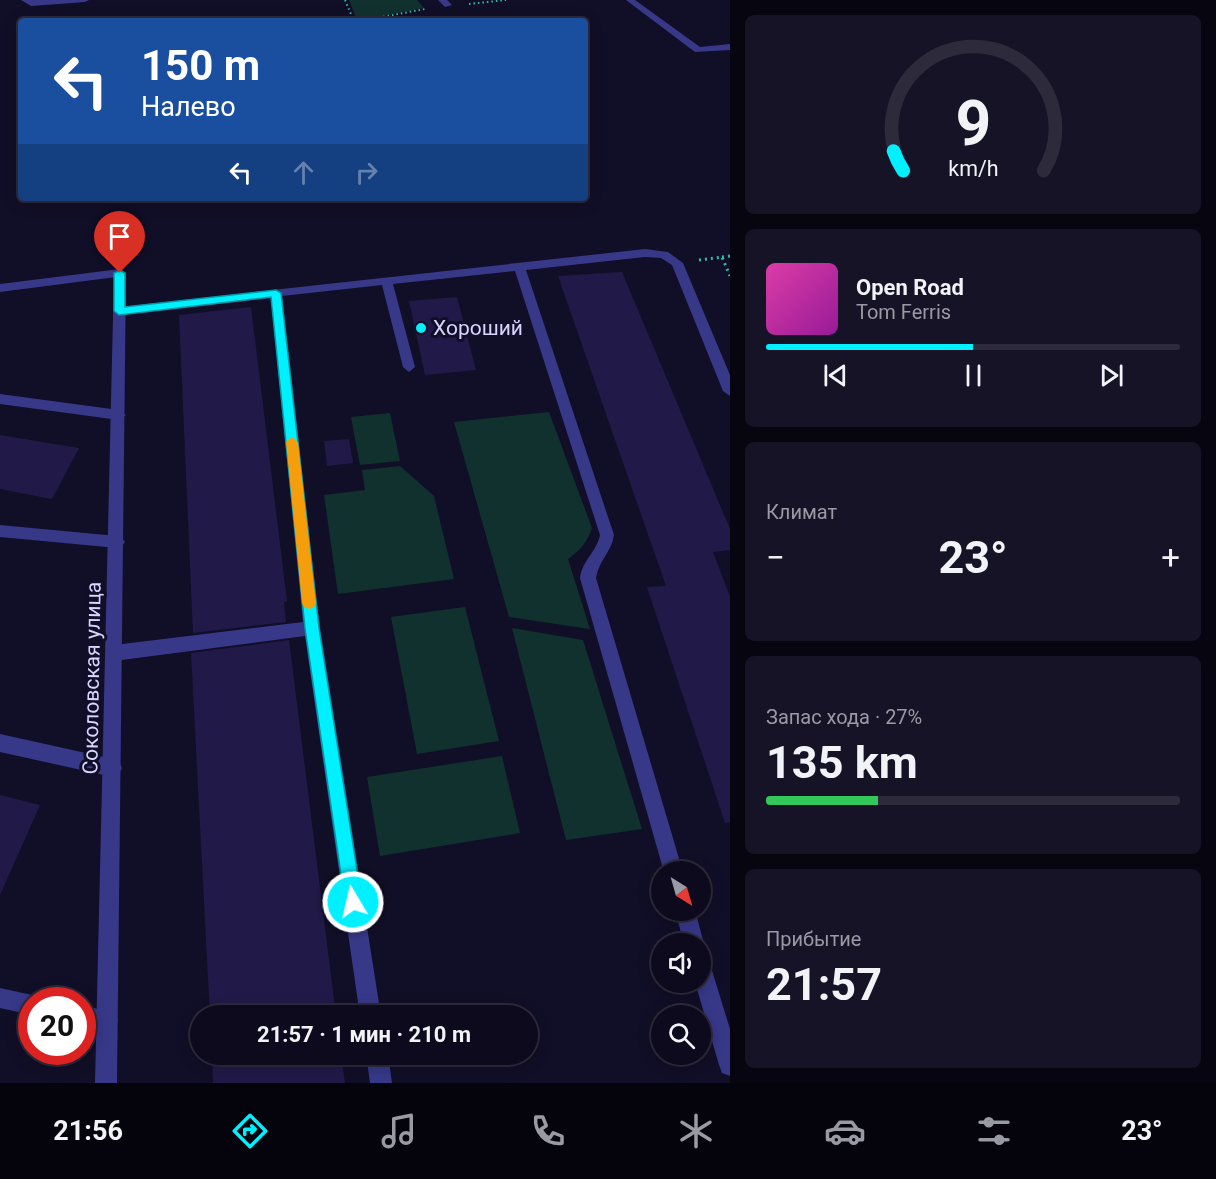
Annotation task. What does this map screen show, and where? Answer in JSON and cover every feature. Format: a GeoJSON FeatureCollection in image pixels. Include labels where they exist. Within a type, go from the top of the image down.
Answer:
{"type":"FeatureCollection","features":[{"type":"Feature","properties":{"kind":"street"},"geometry":{"type":"LineString","coordinates":[[25,0],[31,4],[85,0]]}},
{"type":"Feature","properties":{"kind":"street"},"geometry":{"type":"LineString","coordinates":[[630,0],[698,50],[730,47]]}},
{"type":"Feature","properties":{"kind":"street"},"geometry":{"type":"LineString","coordinates":[[119,311],[645,253],[664,255],[677,263],[730,392]]}},
{"type":"Feature","properties":{"kind":"street"},"geometry":{"type":"LineString","coordinates":[[519,266],[607,535],[603,550],[588,570],[588,578],[671,861]]}},
{"type":"Feature","properties":{"kind":"street","name":"Соколовская улица"},"geometry":{"type":"LineString","coordinates":[[0,288],[120,273],[106,1083]]}},
{"type":"Feature","properties":{"kind":"street"},"geometry":{"type":"LineString","coordinates":[[386,280],[409,367]]}},
{"type":"Feature","properties":{"kind":"street"},"geometry":{"type":"LineString","coordinates":[[276,293],[312,628],[369,1005]]}},
{"type":"Feature","properties":{"kind":"street"},"geometry":{"type":"LineString","coordinates":[[0,399],[119,415]]}},
{"type":"Feature","properties":{"kind":"street"},"geometry":{"type":"LineString","coordinates":[[0,531],[117,542]]}},
{"type":"Feature","properties":{"kind":"street"},"geometry":{"type":"LineString","coordinates":[[114,653],[312,628]]}},
{"type":"Feature","properties":{"kind":"street"},"geometry":{"type":"LineString","coordinates":[[0,743],[113,768]]}},
{"type":"Feature","properties":{"kind":"street"},"geometry":{"type":"LineString","coordinates":[[709,993],[730,1065]]}},
{"type":"Feature","properties":{"kind":"street"},"geometry":{"type":"LineString","coordinates":[[0,998],[18,1002]]}},
{"type":"Feature","properties":{"kind":"street"},"geometry":{"type":"LineString","coordinates":[[96,1018],[107,1020]]}},
{"type":"Feature","properties":{"kind":"street"},"geometry":{"type":"LineString","coordinates":[[378,1065],[381,1083]]}},
{"type":"Feature","properties":{"kind":"path"},"geometry":{"type":"LineString","coordinates":[[345,0],[354,18]]}},
{"type":"Feature","properties":{"kind":"path"},"geometry":{"type":"LineString","coordinates":[[374,18],[445,3],[486,4],[506,0]]}},
{"type":"Feature","properties":{"kind":"path"},"geometry":{"type":"LineString","coordinates":[[677,263],[730,256]]}},
{"type":"Feature","properties":{"kind":"path"},"geometry":{"type":"LineString","coordinates":[[722,257],[730,276]]}},
{"type":"Feature","properties":{"kind":"green space"},"geometry":{"type":"Polygon","coordinates":[[[349,0],[417,0],[424,8],[372,18],[356,18],[349,0]]]}},
{"type":"Feature","properties":{"kind":"green space"},"geometry":{"type":"Polygon","coordinates":[[[549,412],[592,528],[583,546],[568,559],[590,629],[509,617],[454,422],[549,412]]]}},
{"type":"Feature","properties":{"kind":"green space"},"geometry":{"type":"Polygon","coordinates":[[[390,413],[400,461],[360,465],[351,417],[390,413]]]}},
{"type":"Feature","properties":{"kind":"green space"},"geometry":{"type":"Polygon","coordinates":[[[400,466],[434,496],[454,579],[338,594],[324,495],[365,490],[362,470],[400,466]]]}},
{"type":"Feature","properties":{"kind":"green space"},"geometry":{"type":"Polygon","coordinates":[[[465,607],[499,741],[417,754],[391,617],[465,607]]]}},
{"type":"Feature","properties":{"kind":"green space"},"geometry":{"type":"Polygon","coordinates":[[[512,628],[583,640],[642,829],[566,840],[512,628]]]}},
{"type":"Feature","properties":{"kind":"green space"},"geometry":{"type":"Polygon","coordinates":[[[502,756],[520,833],[380,856],[367,777],[502,756]]]}},
{"type":"Feature","properties":{"kind":"building"},"geometry":{"type":"Polygon","coordinates":[[[622,272],[730,529],[730,550],[713,552],[730,597],[730,822],[725,823],[647,587],[666,586],[558,276],[622,272]]]}},
{"type":"Feature","properties":{"kind":"building"},"geometry":{"type":"Polygon","coordinates":[[[457,297],[476,370],[425,375],[409,301],[457,297]]]}},
{"type":"Feature","properties":{"kind":"building"},"geometry":{"type":"Polygon","coordinates":[[[251,307],[287,601],[284,602],[286,622],[193,633],[179,315],[251,307]]]}},
{"type":"Feature","properties":{"kind":"building"},"geometry":{"type":"Polygon","coordinates":[[[0,435],[79,448],[52,499],[0,489],[0,435]]]}},
{"type":"Feature","properties":{"kind":"building"},"geometry":{"type":"Polygon","coordinates":[[[349,439],[353,463],[327,466],[324,441],[349,439]]]}},
{"type":"Feature","properties":{"kind":"building"},"geometry":{"type":"Polygon","coordinates":[[[289,640],[335,1005],[209,1005],[191,653],[289,640]]]}},
{"type":"Feature","properties":{"kind":"building"},"geometry":{"type":"Polygon","coordinates":[[[0,795],[40,805],[0,895],[0,795]]]}},
{"type":"Feature","properties":{"kind":"building"},"geometry":{"type":"Polygon","coordinates":[[[212,1065],[343,1065],[345,1083],[213,1083],[212,1065]]]}},
{"type":"Feature","properties":{"kind":"slow traffic"},"geometry":{"type":"LineString","coordinates":[[292,442],[309,603]]}},
{"type":"Feature","properties":{"kind":"place","name":"Хороший"},"geometry":{"type":"Point","coordinates":[421,328]}},
{"type":"Feature","properties":{"kind":"route"},"geometry":{"type":"LineString","coordinates":[[120,273],[119,311],[276,293],[312,628],[353,902]]}}]}
